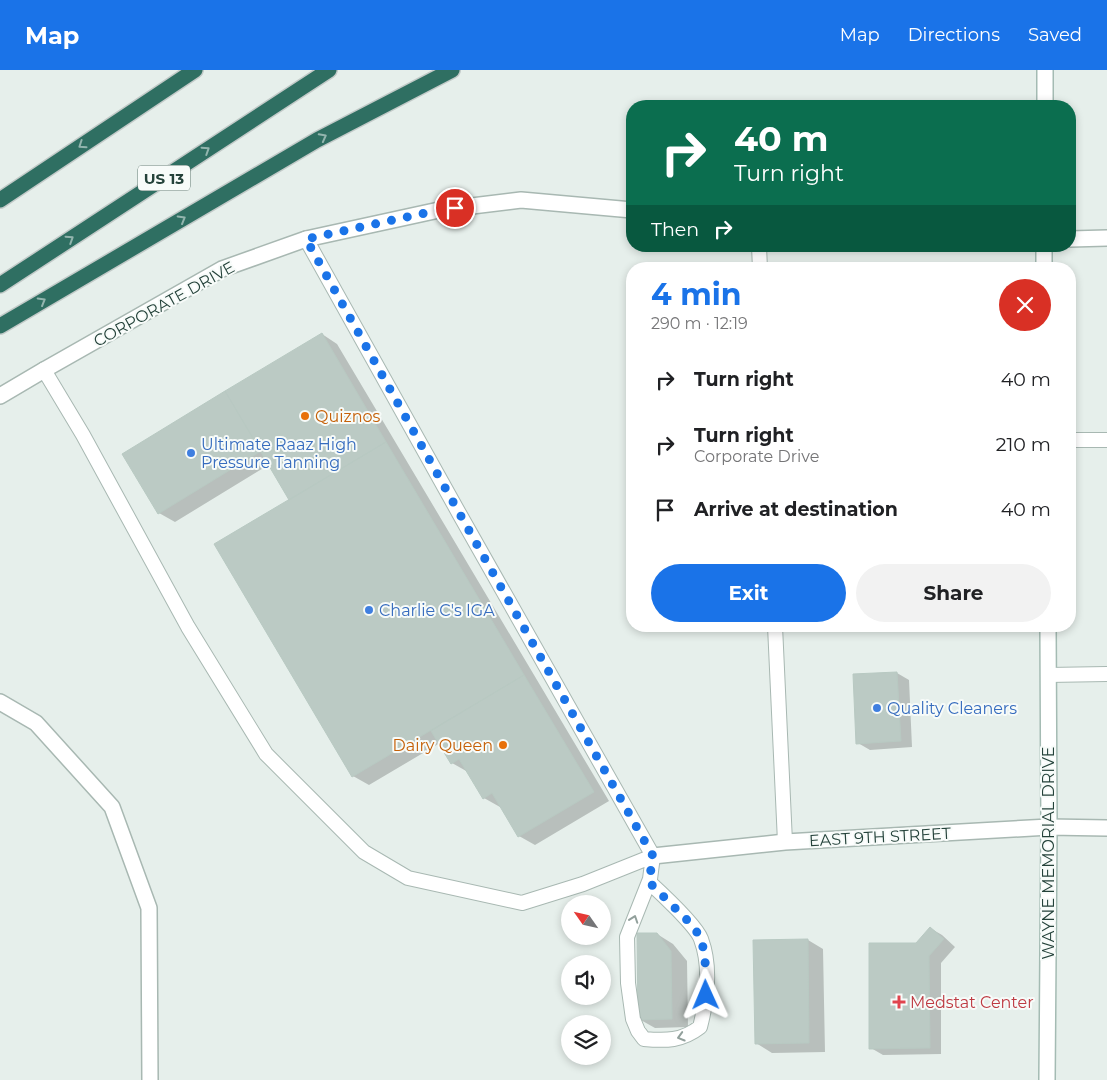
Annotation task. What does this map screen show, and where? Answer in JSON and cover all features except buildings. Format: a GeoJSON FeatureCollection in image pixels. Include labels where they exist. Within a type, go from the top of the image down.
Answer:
{"type":"FeatureCollection","features":[{"type":"Feature","properties":{"kind":"highway"},"geometry":{"type":"LineString","coordinates":[[109,127],[181,70]]}},
{"type":"Feature","properties":{"kind":"highway"},"geometry":{"type":"LineString","coordinates":[[0,200],[195,70]]}},
{"type":"Feature","properties":{"kind":"highway","name":"US 13"},"geometry":{"type":"LineString","coordinates":[[0,285],[329,70]]}},
{"type":"Feature","properties":{"kind":"highway"},"geometry":{"type":"LineString","coordinates":[[0,326],[317,140],[452,70]]}},
{"type":"Feature","properties":{"kind":"street"},"geometry":{"type":"LineString","coordinates":[[1045,70],[1045,100]]}},
{"type":"Feature","properties":{"kind":"street","name":"CORPORATE DRIVE"},"geometry":{"type":"LineString","coordinates":[[0,396],[222,269],[306,239],[439,210],[521,200],[626,209]]}},
{"type":"Feature","properties":{"kind":"street"},"geometry":{"type":"LineString","coordinates":[[1076,239],[1107,238]]}},
{"type":"Feature","properties":{"kind":"street","name":"WAYNE MEMORIAL DRIVE"},"geometry":{"type":"LineString","coordinates":[[1047,1080],[1048,632]]}},
{"type":"Feature","properties":{"kind":"street"},"geometry":{"type":"LineString","coordinates":[[0,702],[36,723],[112,807],[149,908],[150,1080]]}},
{"type":"Feature","properties":{"kind":"street","name":"EAST 9TH STREET"},"geometry":{"type":"LineString","coordinates":[[653,856],[784,842],[1049,827],[1107,828]]}},
{"type":"Feature","properties":{"kind":"lane"},"geometry":{"type":"LineString","coordinates":[[306,239],[653,856],[649,882],[627,937],[628,983],[633,1019],[644,1039],[667,1040],[686,1037],[700,1027],[706,995],[705,957],[701,938],[691,924],[649,882]]}},
{"type":"Feature","properties":{"kind":"lane"},"geometry":{"type":"LineString","coordinates":[[44,370],[83,435],[188,627],[266,754],[364,852],[408,878],[522,903],[583,884],[653,856]]}},
{"type":"Feature","properties":{"kind":"lane"},"geometry":{"type":"LineString","coordinates":[[1076,440],[1107,440]]}},
{"type":"Feature","properties":{"kind":"lane"},"geometry":{"type":"LineString","coordinates":[[775,632],[784,842]]}},
{"type":"Feature","properties":{"kind":"lane"},"geometry":{"type":"LineString","coordinates":[[1048,675],[1107,674]]}},
{"type":"Feature","properties":{"kind":"place","name":"Quiznos"},"geometry":{"type":"Point","coordinates":[305,416]}},
{"type":"Feature","properties":{"kind":"place","name":"Ultimate Raaz High Pressure Tanning"},"geometry":{"type":"Point","coordinates":[191,453]}},
{"type":"Feature","properties":{"kind":"place","name":"Charlie C's IGA"},"geometry":{"type":"Point","coordinates":[369,610]}},
{"type":"Feature","properties":{"kind":"place","name":"Quality Cleaners"},"geometry":{"type":"Point","coordinates":[877,708]}},
{"type":"Feature","properties":{"kind":"place","name":"Dairy Queen"},"geometry":{"type":"Point","coordinates":[503,745]}},
{"type":"Feature","properties":{"kind":"place","name":"Medstat Center"},"geometry":{"type":"Point","coordinates":[899,1002]}},
{"type":"Feature","properties":{"kind":"route"},"geometry":{"type":"LineString","coordinates":[[455,208],[312,236],[306,239],[653,856],[649,882],[691,924],[701,938],[705,957],[706,995]]}}]}
